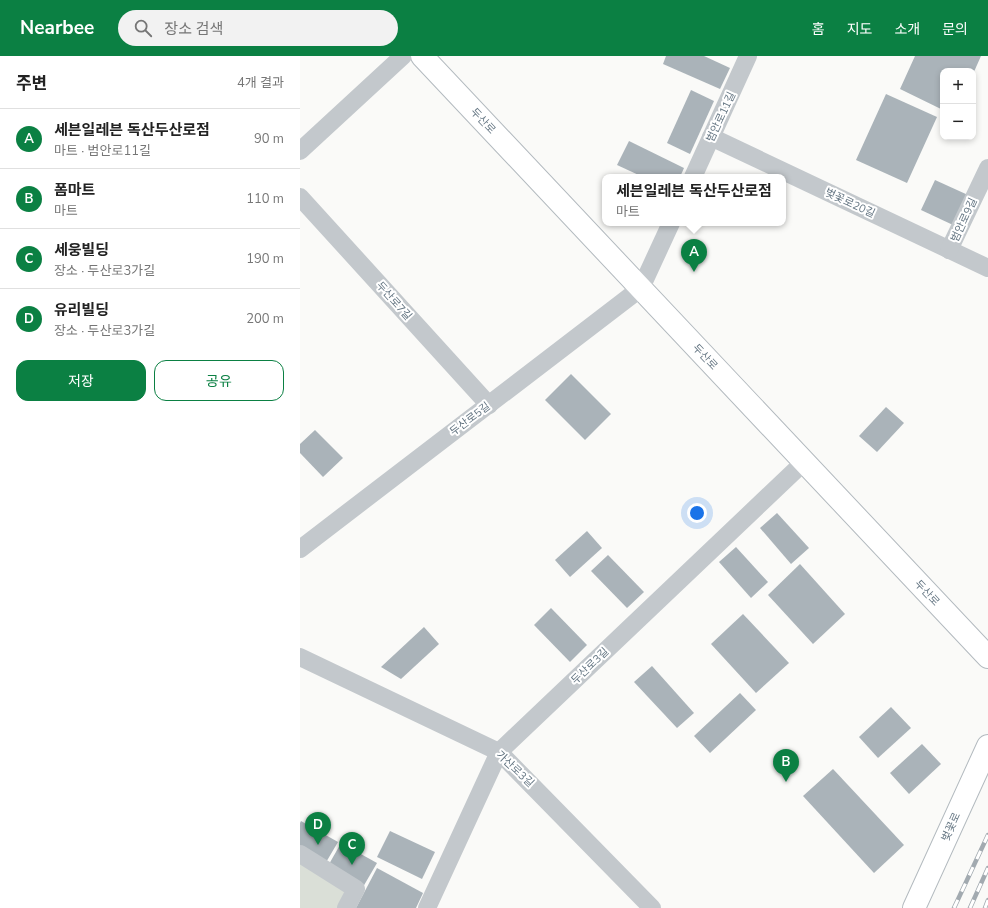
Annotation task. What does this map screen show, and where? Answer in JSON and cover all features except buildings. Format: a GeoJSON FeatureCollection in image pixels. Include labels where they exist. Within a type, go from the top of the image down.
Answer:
{"type":"FeatureCollection","features":[{"type":"Feature","properties":{"kind":"street"},"geometry":{"type":"LineString","coordinates":[[300,151],[403,56]]}},
{"type":"Feature","properties":{"kind":"street","name":"두산로"},"geometry":{"type":"LineString","coordinates":[[422,56],[988,657]]}},
{"type":"Feature","properties":{"kind":"street","name":"범안로11길"},"geometry":{"type":"LineString","coordinates":[[693,174],[748,56]]}},
{"type":"Feature","properties":{"kind":"street","name":"벚꽃로20길"},"geometry":{"type":"LineString","coordinates":[[711,137],[988,268]]}},
{"type":"Feature","properties":{"kind":"street","name":"범안로9길"},"geometry":{"type":"LineString","coordinates":[[949,250],[988,168]]}},
{"type":"Feature","properties":{"kind":"street","name":"두산로7길"},"geometry":{"type":"LineString","coordinates":[[300,197],[489,405]]}},
{"type":"Feature","properties":{"kind":"street"},"geometry":{"type":"LineString","coordinates":[[641,288],[670,226]]}},
{"type":"Feature","properties":{"kind":"street","name":"두산로5길"},"geometry":{"type":"LineString","coordinates":[[300,549],[641,288]]}},
{"type":"Feature","properties":{"kind":"street","name":"두산로3길"},"geometry":{"type":"LineString","coordinates":[[427,908],[500,752],[804,462]]}},
{"type":"Feature","properties":{"kind":"street","name":"가산로3길"},"geometry":{"type":"LineString","coordinates":[[300,658],[500,752],[652,908]]}},
{"type":"Feature","properties":{"kind":"street","name":"벚꽃로"},"geometry":{"type":"LineString","coordinates":[[914,908],[988,746]]}},
{"type":"Feature","properties":{"kind":"street"},"geometry":{"type":"LineString","coordinates":[[300,854],[356,888],[346,908]]}},
{"type":"Feature","properties":{"kind":"shaded area"},"geometry":{"type":"Polygon","coordinates":[[[300,854],[356,889],[346,908],[300,908],[300,854]]]}},
{"type":"Feature","properties":{"kind":"railway"},"geometry":{"type":"LineString","coordinates":[[954,908],[988,835]]}},
{"type":"Feature","properties":{"kind":"railway"},"geometry":{"type":"LineString","coordinates":[[970,908],[988,868]]}},
{"type":"Feature","properties":{"kind":"railway"},"geometry":{"type":"LineString","coordinates":[[985,908],[988,900]]}},
{"type":"Feature","properties":{"kind":"place","name":"세븐일레븐 독산두산로점"},"geometry":{"type":"Point","coordinates":[694,272]}},
{"type":"Feature","properties":{"kind":"place","name":"폼마트"},"geometry":{"type":"Point","coordinates":[786,782]}},
{"type":"Feature","properties":{"kind":"place","name":"유리빌딩"},"geometry":{"type":"Point","coordinates":[318,845]}},
{"type":"Feature","properties":{"kind":"place","name":"세웅빌딩"},"geometry":{"type":"Point","coordinates":[352,865]}}]}
